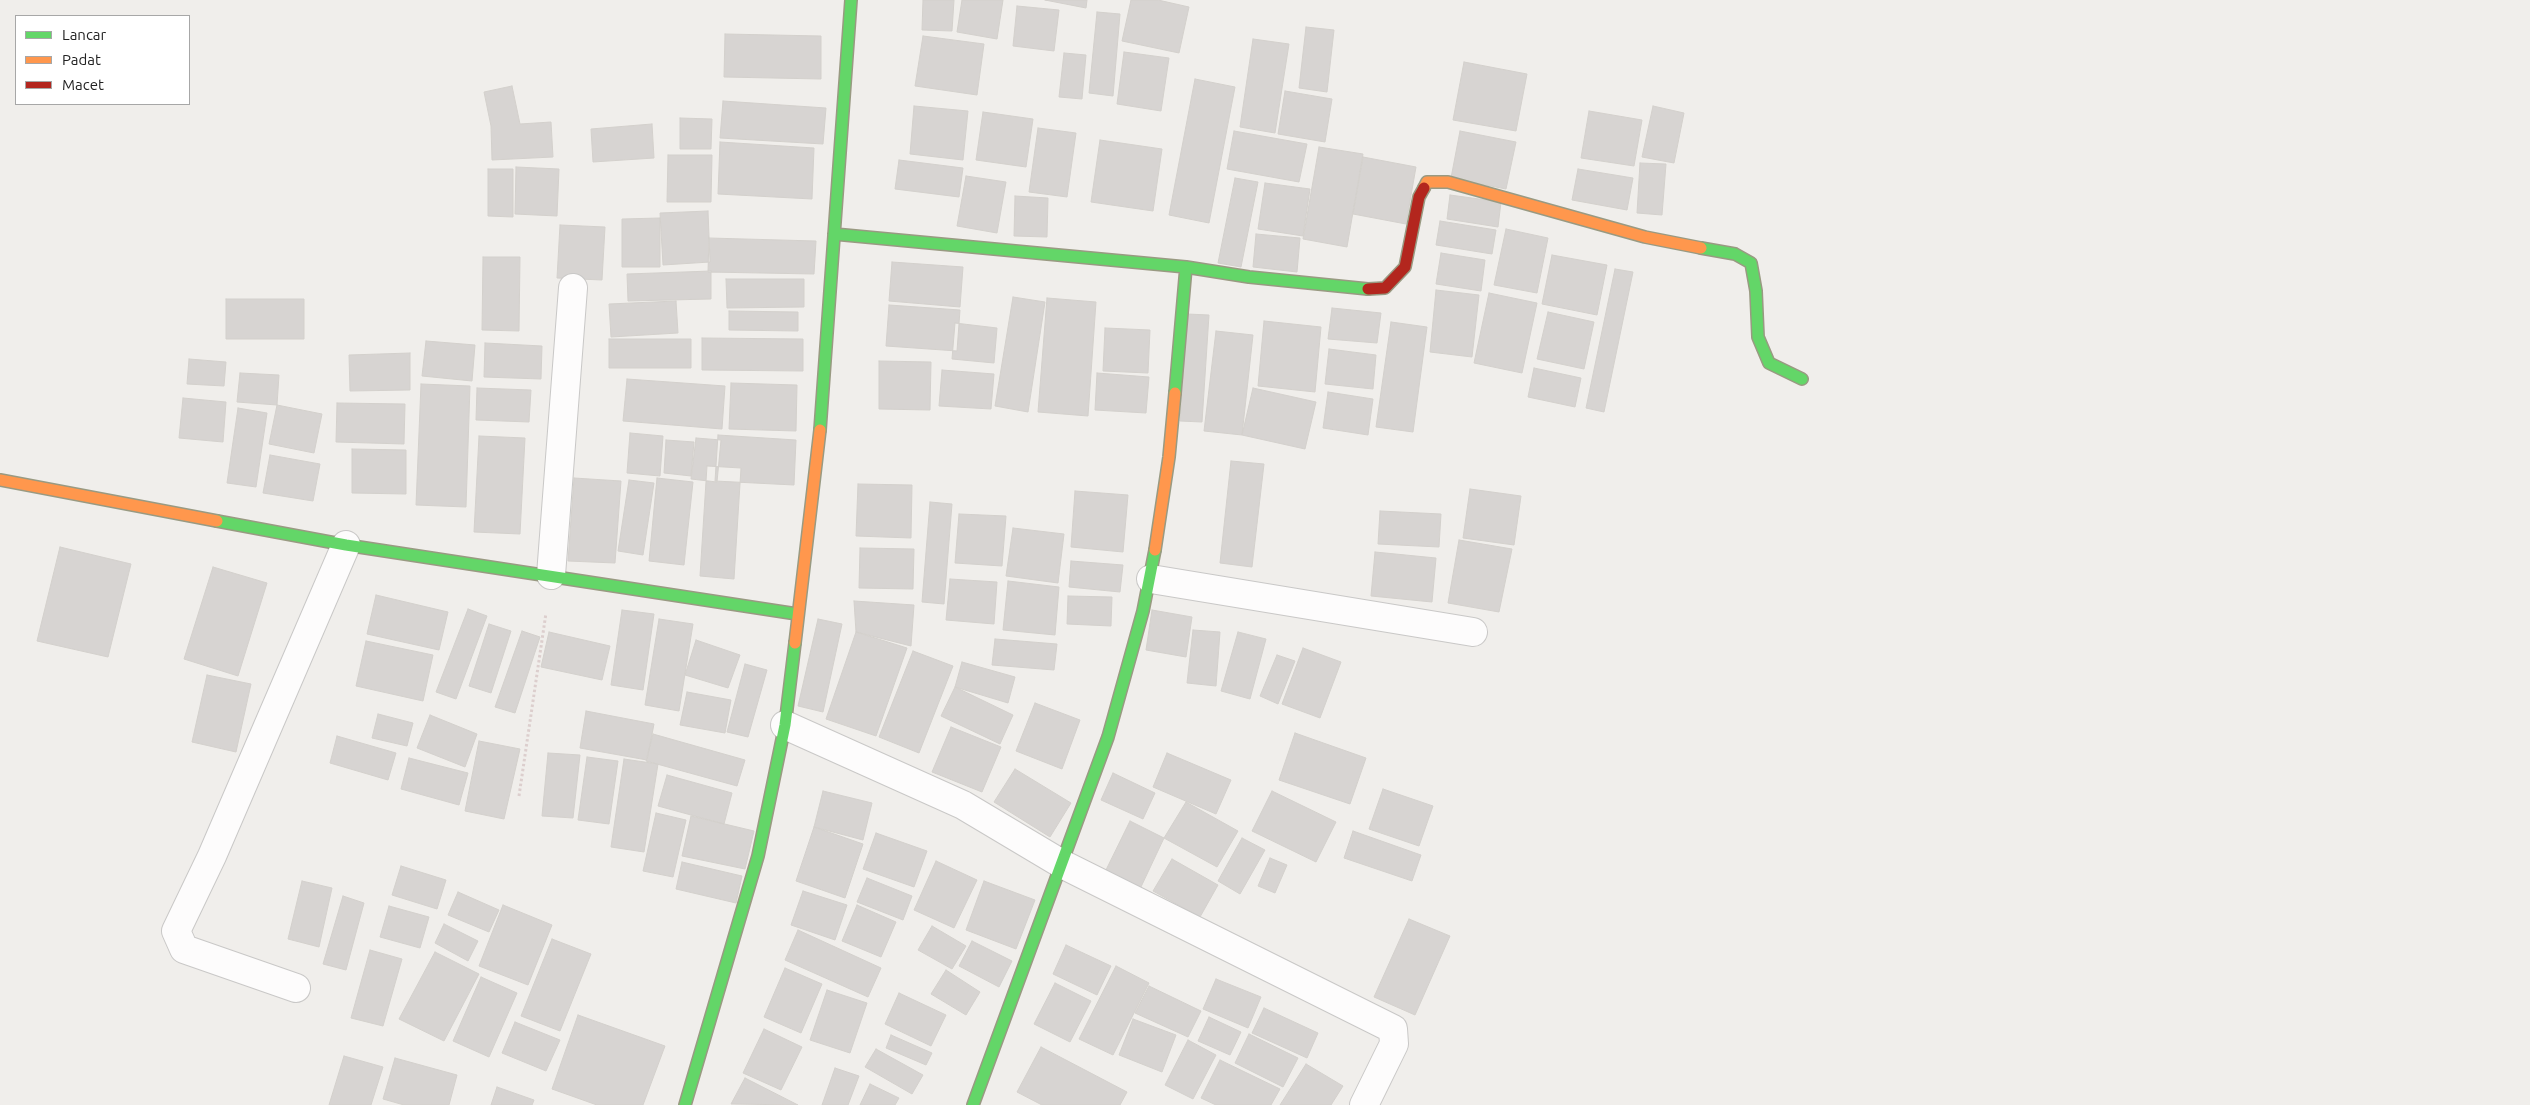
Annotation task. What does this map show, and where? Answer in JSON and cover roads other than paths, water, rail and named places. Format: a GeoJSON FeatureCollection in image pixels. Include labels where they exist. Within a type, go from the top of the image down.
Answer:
{"type":"FeatureCollection","features":[{"type":"Feature","properties":{"kind":"street"},"geometry":{"type":"LineString","coordinates":[[685,1105],[758,856],[785,725],[819,437],[851,0]]}},
{"type":"Feature","properties":{"kind":"street"},"geometry":{"type":"LineString","coordinates":[[834,234],[1186,267],[1249,277],[1338,287],[1385,288],[1405,268],[1419,197],[1428,182],[1448,182],[1645,237],[1735,254],[1751,263],[1756,291],[1758,337],[1769,363],[1802,379]]}},
{"type":"Feature","properties":{"kind":"street"},"geometry":{"type":"LineString","coordinates":[[973,1105],[1108,738],[1151,579],[1169,457],[1186,267]]}},
{"type":"Feature","properties":{"kind":"street"},"geometry":{"type":"LineString","coordinates":[[551,575],[573,288]]}},
{"type":"Feature","properties":{"kind":"street"},"geometry":{"type":"LineString","coordinates":[[0,480],[346,545],[797,614]]}},
{"type":"Feature","properties":{"kind":"street"},"geometry":{"type":"LineString","coordinates":[[296,988],[184,949],[176,931],[212,856],[346,545]]}},
{"type":"Feature","properties":{"kind":"street"},"geometry":{"type":"LineString","coordinates":[[1151,579],[1473,632]]}},
{"type":"Feature","properties":{"kind":"street"},"geometry":{"type":"LineString","coordinates":[[785,725],[963,805],[1062,864],[1393,1029],[1394,1044],[1376,1085],[1364,1105]]}}]}
